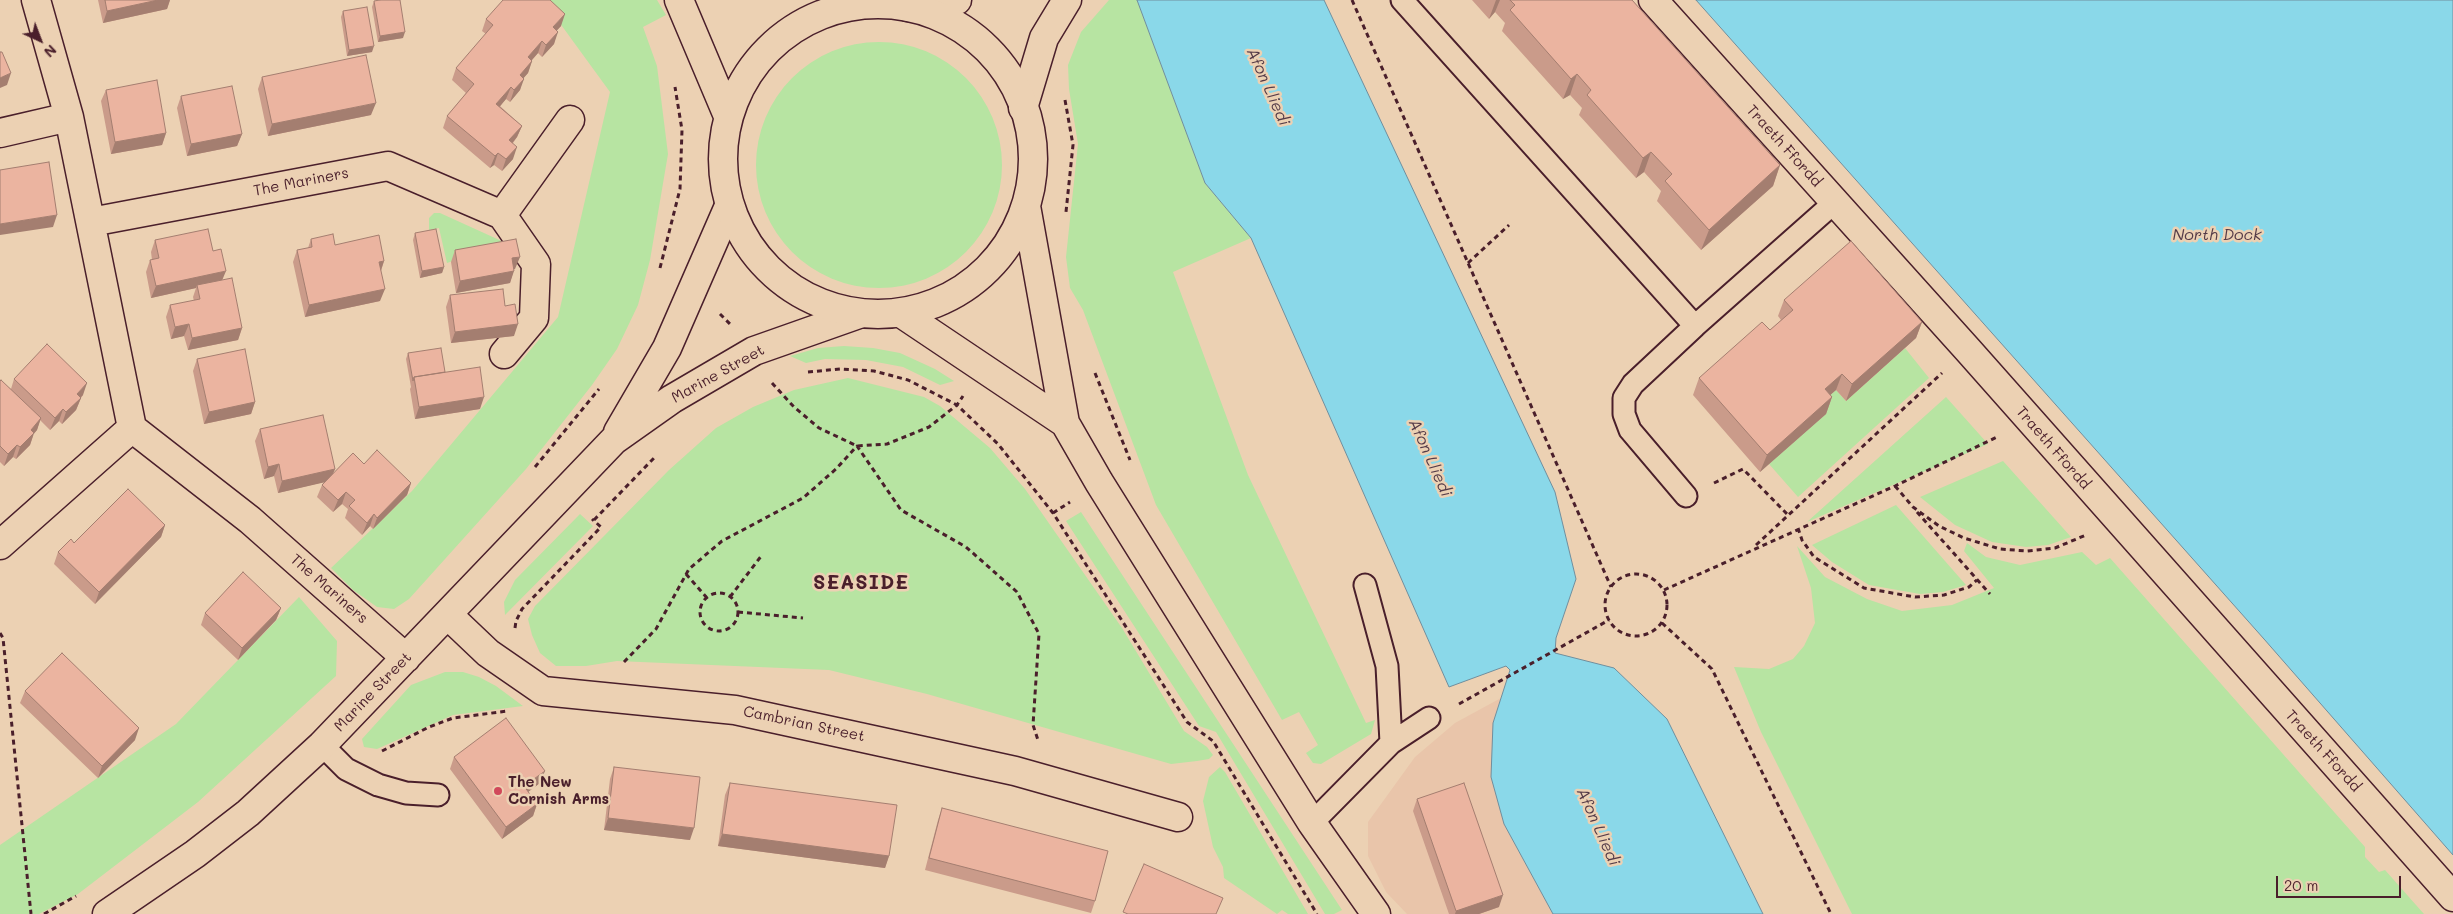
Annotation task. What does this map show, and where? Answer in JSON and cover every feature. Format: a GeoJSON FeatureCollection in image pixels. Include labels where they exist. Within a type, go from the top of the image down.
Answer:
{"type":"FeatureCollection","features":[{"type":"Feature","properties":{"kind":"street"},"geometry":{"type":"LineString","coordinates":[[0,545],[132,428],[69,116],[36,0]]}},
{"type":"Feature","properties":{"kind":"street"},"geometry":{"type":"LineString","coordinates":[[679,0],[728,116]]}},
{"type":"Feature","properties":{"kind":"street"},"geometry":{"type":"LineString","coordinates":[[908,7],[951,22],[988,50],[1014,83],[1024,108],[1029,123],[1033,164],[1026,206],[1007,244],[980,276],[943,300],[901,313],[859,314],[817,303],[779,280],[749,247],[729,206],[722,161],[728,116],[748,74],[778,40],[817,16],[854,2],[908,7],[957,0]]}},
{"type":"Feature","properties":{"kind":"street"},"geometry":{"type":"LineString","coordinates":[[1024,108],[1044,38],[1067,0]]}},
{"type":"Feature","properties":{"kind":"street","name":"Traeth Ffordd"},"geometry":{"type":"LineString","coordinates":[[1653,0],[1968,350],[2029,422],[2453,897]]}},
{"type":"Feature","properties":{"kind":"street"},"geometry":{"type":"LineString","coordinates":[[0,134],[69,116]]}},
{"type":"Feature","properties":{"kind":"street"},"geometry":{"type":"LineString","coordinates":[[504,354],[534,318],[536,264],[502,215],[570,120]]}},
{"type":"Feature","properties":{"kind":"street","name":"The Mariners"},"geometry":{"type":"LineString","coordinates":[[91,222],[388,166],[502,215]]}},
{"type":"Feature","properties":{"kind":"street","name":"Marine Street"},"geometry":{"type":"LineString","coordinates":[[614,440],[667,348],[729,206]]}},
{"type":"Feature","properties":{"kind":"street"},"geometry":{"type":"LineString","coordinates":[[1026,206],[1065,422],[1099,482],[1312,823],[1376,914]]}},
{"type":"Feature","properties":{"kind":"street"},"geometry":{"type":"LineString","coordinates":[[901,313],[1065,422]]}},
{"type":"Feature","properties":{"kind":"street","name":"Marine Street"},"geometry":{"type":"LineString","coordinates":[[121,911],[248,813],[322,745],[614,440],[672,398],[754,352],[859,314]]}},
{"type":"Feature","properties":{"kind":"street","name":"The Mariners"},"geometry":{"type":"LineString","coordinates":[[132,428],[250,520],[406,658]]}},
{"type":"Feature","properties":{"kind":"street","name":"Cambrian Street"},"geometry":{"type":"LineString","coordinates":[[448,614],[488,654],[543,690],[735,710],[1005,769],[1178,817]]}},
{"type":"Feature","properties":{"kind":"lane"},"geometry":{"type":"LineString","coordinates":[[1402,0],[1694,326]]}},
{"type":"Feature","properties":{"kind":"lane"},"geometry":{"type":"LineString","coordinates":[[1686,496],[1630,430],[1624,414],[1624,398],[1632,384],[1694,326],[1835,202]]}},
{"type":"Feature","properties":{"kind":"lane"},"geometry":{"type":"LineString","coordinates":[[1365,585],[1387,666],[1391,743]]}},
{"type":"Feature","properties":{"kind":"lane"},"geometry":{"type":"LineString","coordinates":[[1312,823],[1391,743],[1429,718]]}},
{"type":"Feature","properties":{"kind":"lane"},"geometry":{"type":"LineString","coordinates":[[322,745],[346,769],[378,785],[406,793],[438,794]]}},
{"type":"Feature","properties":{"kind":"path"},"geometry":{"type":"LineString","coordinates":[[1352,0],[1611,586]]}},
{"type":"Feature","properties":{"kind":"path"},"geometry":{"type":"LineString","coordinates":[[658,278],[680,188],[682,130],[673,79]]}},
{"type":"Feature","properties":{"kind":"path"},"geometry":{"type":"LineString","coordinates":[[1064,95],[1073,145],[1065,216]]}},
{"type":"Feature","properties":{"kind":"path"},"geometry":{"type":"LineString","coordinates":[[1468,263],[1509,225]]}},
{"type":"Feature","properties":{"kind":"path"},"geometry":{"type":"LineString","coordinates":[[1754,547],[1968,350]]}},
{"type":"Feature","properties":{"kind":"path"},"geometry":{"type":"LineString","coordinates":[[807,372],[840,369],[874,371],[908,380],[957,405],[998,444],[1054,512],[1188,722],[1214,741],[1317,914]]}},
{"type":"Feature","properties":{"kind":"path"},"geometry":{"type":"LineString","coordinates":[[777,379],[770,381],[813,423],[856,446],[901,510],[966,546],[1018,592],[1039,634],[1034,725],[1050,782]]}},
{"type":"Feature","properties":{"kind":"path"},"geometry":{"type":"LineString","coordinates":[[532,471],[601,387]]}},
{"type":"Feature","properties":{"kind":"path"},"geometry":{"type":"LineString","coordinates":[[592,694],[656,629],[686,574],[722,541],[803,498],[836,469],[856,446],[887,444],[929,427],[957,405]]}},
{"type":"Feature","properties":{"kind":"path"},"geometry":{"type":"LineString","coordinates":[[1664,590],[1754,547],[1895,486],[2029,422]]}},
{"type":"Feature","properties":{"kind":"path"},"geometry":{"type":"LineString","coordinates":[[515,634],[516,622],[522,609],[601,527],[594,520],[657,456]]}},
{"type":"Feature","properties":{"kind":"path"},"geometry":{"type":"LineString","coordinates":[[1686,496],[1743,469],[1788,516]]}},
{"type":"Feature","properties":{"kind":"path"},"geometry":{"type":"LineString","coordinates":[[1895,486],[1990,594]]}},
{"type":"Feature","properties":{"kind":"path"},"geometry":{"type":"LineString","coordinates":[[1912,507],[1939,526],[1964,538],[2000,549],[2027,551],[2055,548],[2117,520]]}},
{"type":"Feature","properties":{"kind":"path"},"geometry":{"type":"LineString","coordinates":[[1798,528],[1802,540],[1814,557],[1864,588],[1915,597],[1944,595],[1968,587],[1978,580]]}},
{"type":"Feature","properties":{"kind":"path"},"geometry":{"type":"LineString","coordinates":[[730,596],[762,555]]}},
{"type":"Feature","properties":{"kind":"path"},"geometry":{"type":"LineString","coordinates":[[686,574],[707,598]]}},
{"type":"Feature","properties":{"kind":"path"},"geometry":{"type":"LineString","coordinates":[[1643,574],[1659,583],[1664,590],[1668,607],[1662,622],[1648,634],[1631,636],[1622,633],[1609,620],[1605,604],[1611,586],[1626,576],[1643,574]]}},
{"type":"Feature","properties":{"kind":"path"},"geometry":{"type":"LineString","coordinates":[[718,593],[730,596],[735,601],[738,619],[724,631],[711,629],[706,626],[700,615],[703,603],[707,598],[718,593]]}},
{"type":"Feature","properties":{"kind":"path"},"geometry":{"type":"LineString","coordinates":[[738,612],[803,618]]}},
{"type":"Feature","properties":{"kind":"path"},"geometry":{"type":"LineString","coordinates":[[1452,708],[1609,620]]}},
{"type":"Feature","properties":{"kind":"path"},"geometry":{"type":"LineString","coordinates":[[1662,622],[1712,669],[1831,914]]}},
{"type":"Feature","properties":{"kind":"path"},"geometry":{"type":"LineString","coordinates":[[0,633],[3,638],[31,914]]}},
{"type":"Feature","properties":{"kind":"path"},"geometry":{"type":"LineString","coordinates":[[346,769],[429,727],[454,718],[526,709],[543,690]]}},
{"type":"Feature","properties":{"kind":"shaded area"},"geometry":{"type":"Polygon","coordinates":[[[1501,698],[1493,723],[1504,824],[1553,914],[1407,914],[1386,892],[1368,856],[1368,822],[1415,757],[1455,723],[1501,698]]]}},
{"type":"Feature","properties":{"kind":"green space"},"geometry":{"type":"Polygon","coordinates":[[[543,0],[657,0],[666,15],[643,27],[657,66],[668,154],[650,260],[638,305],[617,349],[592,385],[526,469],[409,599],[394,609],[377,607],[353,590],[331,568],[412,491],[558,317],[610,92],[543,0]]]}},
{"type":"Feature","properties":{"kind":"green space"},"geometry":{"type":"Polygon","coordinates":[[[1109,0],[1137,0],[1205,183],[1251,238],[1173,272],[1248,475],[1366,723],[1375,720],[1371,734],[1321,764],[1313,763],[1306,753],[1318,745],[1299,712],[1282,720],[1156,505],[1083,310],[1070,288],[1066,257],[1078,144],[1069,89],[1068,65],[1081,32],[1109,0]]]}},
{"type":"Feature","properties":{"kind":"green space"},"geometry":{"type":"Polygon","coordinates":[[[879,42],[903,44],[926,51],[947,63],[966,78],[981,97],[993,118],[1000,141],[1002,165],[1000,189],[993,212],[981,233],[966,252],[947,267],[926,279],[903,286],[879,288],[855,286],[832,279],[811,267],[792,252],[777,233],[765,212],[758,189],[756,165],[758,141],[765,118],[777,97],[792,78],[811,63],[832,51],[855,44],[879,42]]]}},
{"type":"Feature","properties":{"kind":"green space"},"geometry":{"type":"Polygon","coordinates":[[[434,213],[440,213],[506,243],[447,263],[439,228],[429,230],[429,218],[434,213]]]}},
{"type":"Feature","properties":{"kind":"green space"},"geometry":{"type":"Polygon","coordinates":[[[844,346],[873,348],[900,353],[935,369],[954,381],[940,385],[903,367],[866,360],[825,359],[806,363],[790,356],[818,348],[844,346]]]}},
{"type":"Feature","properties":{"kind":"green space"},"geometry":{"type":"Polygon","coordinates":[[[1905,348],[1929,378],[1798,497],[1769,464],[1819,405],[1836,390],[1846,401],[1905,348]]]}},
{"type":"Feature","properties":{"kind":"green space"},"geometry":{"type":"Polygon","coordinates":[[[848,378],[924,397],[940,406],[990,448],[1025,489],[1122,628],[1184,731],[1207,747],[1213,755],[1209,759],[1171,764],[927,694],[829,670],[617,661],[586,666],[556,666],[540,653],[532,635],[528,619],[535,606],[669,470],[716,428],[753,407],[794,390],[848,378]]]}},
{"type":"Feature","properties":{"kind":"green space"},"geometry":{"type":"Polygon","coordinates":[[[1946,397],[1988,444],[1807,522],[1946,397]]]}},
{"type":"Feature","properties":{"kind":"green space"},"geometry":{"type":"Polygon","coordinates":[[[2003,461],[2071,537],[2048,545],[2026,547],[1992,542],[1955,525],[1920,497],[2003,461]]]}},
{"type":"Feature","properties":{"kind":"green space"},"geometry":{"type":"Polygon","coordinates":[[[1896,505],[1966,585],[1943,592],[1920,594],[1869,585],[1832,562],[1812,545],[1896,505]]]}},
{"type":"Feature","properties":{"kind":"green space"},"geometry":{"type":"Polygon","coordinates":[[[1081,512],[1342,910],[1334,914],[1325,914],[1216,732],[1199,726],[1066,521],[1081,512]]]}},
{"type":"Feature","properties":{"kind":"green space"},"geometry":{"type":"Polygon","coordinates":[[[580,514],[593,526],[505,615],[504,602],[515,580],[580,514]]]}},
{"type":"Feature","properties":{"kind":"green space"},"geometry":{"type":"Polygon","coordinates":[[[1967,543],[1986,557],[2020,565],[2082,552],[2096,565],[2110,558],[2365,847],[2365,857],[2379,872],[2385,870],[2424,914],[1852,914],[1761,732],[1734,667],[1769,669],[1793,659],[1804,646],[1815,623],[1811,588],[1797,546],[1825,577],[1867,599],[1902,611],[1952,605],[1994,588],[1964,551],[1967,543]]]}},
{"type":"Feature","properties":{"kind":"green space"},"geometry":{"type":"Polygon","coordinates":[[[299,597],[337,641],[336,676],[198,802],[78,894],[39,914],[0,914],[0,845],[176,724],[299,597]]]}},
{"type":"Feature","properties":{"kind":"green space"},"geometry":{"type":"Polygon","coordinates":[[[445,672],[463,672],[479,677],[496,686],[523,706],[453,715],[377,749],[364,747],[362,739],[411,685],[445,672]]]}},
{"type":"Feature","properties":{"kind":"green space"},"geometry":{"type":"Polygon","coordinates":[[[1220,767],[1225,772],[1308,914],[1288,914],[1282,910],[1277,914],[1224,878],[1223,867],[1213,847],[1203,801],[1209,777],[1220,767]]]}},
{"type":"Feature","properties":{"kind":"water","name":"Afon Lliedi"},"geometry":{"type":"Polygon","coordinates":[[[1137,0],[1324,0],[1555,492],[1576,579],[1556,638],[1555,653],[1614,668],[1667,719],[1763,914],[1553,914],[1504,824],[1491,777],[1493,723],[1510,670],[1506,666],[1449,687],[1251,238],[1205,183],[1137,0]]]}},
{"type":"Feature","properties":{"kind":"water","name":"North Dock"},"geometry":{"type":"Polygon","coordinates":[[[1696,0],[2453,0],[2453,855],[2264,639],[1696,0]]]}},
{"type":"Feature","properties":{"kind":"building"},"geometry":{"type":"Polygon","coordinates":[[[105,0],[158,0],[107,11],[105,0]]]}},
{"type":"Feature","properties":{"kind":"building"},"geometry":{"type":"Polygon","coordinates":[[[400,0],[405,32],[380,36],[374,1],[400,0]]]}},
{"type":"Feature","properties":{"kind":"building"},"geometry":{"type":"Polygon","coordinates":[[[503,0],[550,0],[565,14],[553,27],[558,32],[546,45],[542,41],[528,57],[532,61],[520,75],[524,79],[514,90],[511,87],[496,104],[522,126],[509,140],[517,147],[506,159],[498,153],[495,156],[447,116],[474,84],[456,68],[493,25],[486,19],[503,0]]]}},
{"type":"Feature","properties":{"kind":"building"},"geometry":{"type":"Polygon","coordinates":[[[1510,0],[1632,0],[1780,165],[1709,230],[1665,181],[1672,174],[1651,152],[1643,158],[1587,95],[1591,90],[1577,74],[1571,79],[1510,10],[1515,5],[1510,0]]]}},
{"type":"Feature","properties":{"kind":"building"},"geometry":{"type":"Polygon","coordinates":[[[367,7],[374,46],[349,50],[343,11],[367,7]]]}},
{"type":"Feature","properties":{"kind":"building"},"geometry":{"type":"Polygon","coordinates":[[[0,52],[2,52],[11,73],[0,78],[0,52]]]}},
{"type":"Feature","properties":{"kind":"building"},"geometry":{"type":"Polygon","coordinates":[[[366,55],[376,103],[272,124],[262,77],[366,55]]]}},
{"type":"Feature","properties":{"kind":"building"},"geometry":{"type":"Polygon","coordinates":[[[157,80],[166,133],[115,142],[106,90],[157,80]]]}},
{"type":"Feature","properties":{"kind":"building"},"geometry":{"type":"Polygon","coordinates":[[[232,86],[242,134],[191,144],[181,96],[232,86]]]}},
{"type":"Feature","properties":{"kind":"building"},"geometry":{"type":"Polygon","coordinates":[[[49,162],[57,215],[0,224],[0,170],[49,162]]]}},
{"type":"Feature","properties":{"kind":"building"},"geometry":{"type":"Polygon","coordinates":[[[208,229],[213,251],[221,249],[226,271],[156,286],[150,260],[159,258],[155,240],[208,229]]]}},
{"type":"Feature","properties":{"kind":"building"},"geometry":{"type":"Polygon","coordinates":[[[436,229],[444,267],[422,271],[415,233],[436,229]]]}},
{"type":"Feature","properties":{"kind":"building"},"geometry":{"type":"Polygon","coordinates":[[[333,234],[335,245],[379,235],[384,261],[379,262],[385,289],[309,305],[297,250],[312,247],[311,239],[333,234]]]}},
{"type":"Feature","properties":{"kind":"building"},"geometry":{"type":"Polygon","coordinates":[[[516,239],[520,257],[512,258],[514,271],[460,281],[455,250],[516,239]]]}},
{"type":"Feature","properties":{"kind":"building"},"geometry":{"type":"Polygon","coordinates":[[[1851,241],[1922,322],[1852,384],[1842,374],[1825,389],[1832,397],[1767,455],[1699,378],[1762,322],[1770,330],[1793,310],[1784,300],[1851,241]]]}},
{"type":"Feature","properties":{"kind":"building"},"geometry":{"type":"Polygon","coordinates":[[[232,278],[242,328],[192,338],[189,324],[175,327],[170,305],[200,299],[197,285],[232,278]]]}},
{"type":"Feature","properties":{"kind":"building"},"geometry":{"type":"Polygon","coordinates":[[[503,289],[505,306],[515,304],[518,324],[455,332],[450,295],[503,289]]]}},
{"type":"Feature","properties":{"kind":"building"},"geometry":{"type":"Polygon","coordinates":[[[47,344],[87,383],[77,394],[81,398],[66,412],[63,409],[55,418],[14,379],[47,344]]]}},
{"type":"Feature","properties":{"kind":"building"},"geometry":{"type":"Polygon","coordinates":[[[441,348],[445,372],[414,377],[413,381],[408,353],[441,348]]]}},
{"type":"Feature","properties":{"kind":"building"},"geometry":{"type":"Polygon","coordinates":[[[245,349],[255,402],[209,412],[197,359],[245,349]]]}},
{"type":"Feature","properties":{"kind":"building"},"geometry":{"type":"Polygon","coordinates":[[[480,367],[484,397],[419,407],[414,377],[480,367]]]}},
{"type":"Feature","properties":{"kind":"building"},"geometry":{"type":"Polygon","coordinates":[[[1,380],[41,418],[31,430],[34,433],[20,447],[17,445],[8,454],[0,446],[1,380]]]}},
{"type":"Feature","properties":{"kind":"building"},"geometry":{"type":"Polygon","coordinates":[[[323,415],[335,469],[282,481],[279,464],[268,467],[260,429],[323,415]]]}},
{"type":"Feature","properties":{"kind":"building"},"geometry":{"type":"Polygon","coordinates":[[[377,450],[411,483],[377,518],[374,514],[367,523],[349,506],[355,500],[346,492],[338,500],[322,485],[353,453],[364,464],[377,450]]]}},
{"type":"Feature","properties":{"kind":"building"},"geometry":{"type":"Polygon","coordinates":[[[128,489],[165,525],[99,592],[58,552],[71,539],[74,543],[128,489]]]}},
{"type":"Feature","properties":{"kind":"building"},"geometry":{"type":"Polygon","coordinates":[[[243,572],[281,608],[242,648],[205,613],[243,572]]]}},
{"type":"Feature","properties":{"kind":"building"},"geometry":{"type":"Polygon","coordinates":[[[62,653],[139,728],[102,766],[25,691],[62,653]]]}},
{"type":"Feature","properties":{"kind":"building","name":"The New Cornish Arms"},"geometry":{"type":"Polygon","coordinates":[[[506,718],[545,771],[524,786],[537,804],[506,827],[454,757],[506,718]]]}},
{"type":"Feature","properties":{"kind":"building"},"geometry":{"type":"Polygon","coordinates":[[[614,767],[700,777],[694,828],[608,818],[614,767]]]}},
{"type":"Feature","properties":{"kind":"building"},"geometry":{"type":"Polygon","coordinates":[[[730,783],[897,805],[889,856],[722,834],[730,783]]]}},
{"type":"Feature","properties":{"kind":"building"},"geometry":{"type":"Polygon","coordinates":[[[1464,783],[1503,895],[1456,911],[1417,799],[1464,783]]]}},
{"type":"Feature","properties":{"kind":"building"},"geometry":{"type":"Polygon","coordinates":[[[942,808],[1108,851],[1095,901],[929,858],[942,808]]]}},
{"type":"Feature","properties":{"kind":"building"},"geometry":{"type":"Polygon","coordinates":[[[1144,864],[1223,898],[1216,914],[1128,914],[1123,912],[1144,864]]]}},
{"type":"Feature","properties":{"kind":"place","name":"The New Cornish Arms"},"geometry":{"type":"Point","coordinates":[498,791]}},
{"type":"Feature","properties":{"kind":"district","name":"SEASIDE"},"geometry":{"type":"Point","coordinates":[861,583]}}]}
